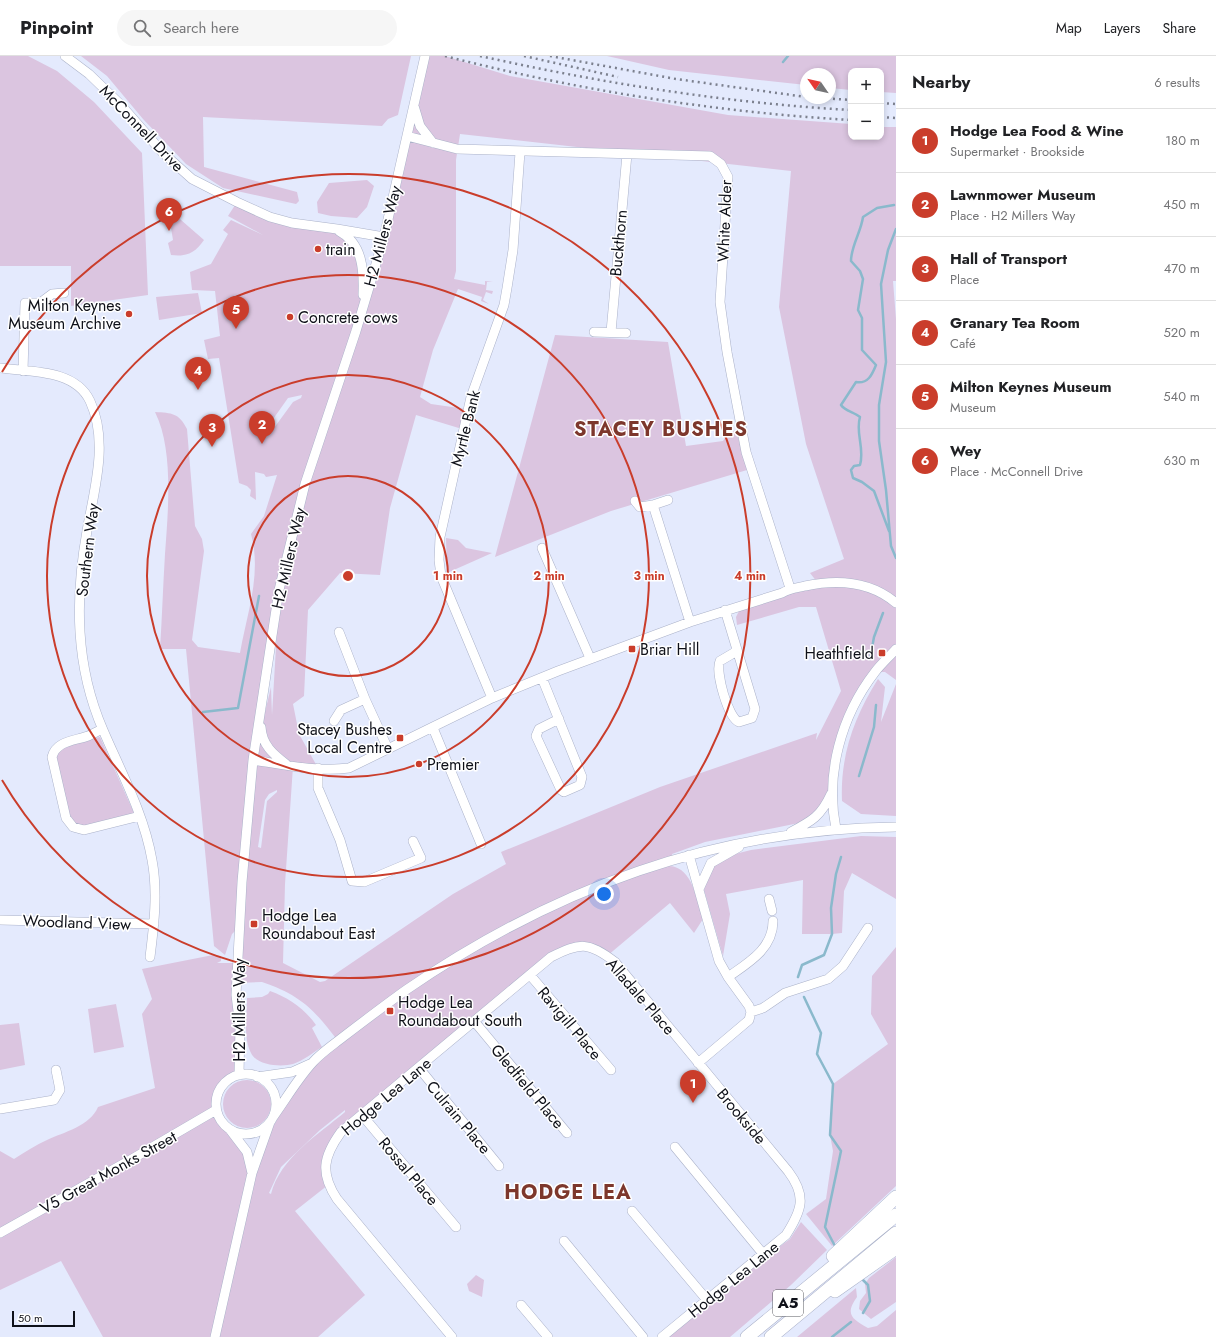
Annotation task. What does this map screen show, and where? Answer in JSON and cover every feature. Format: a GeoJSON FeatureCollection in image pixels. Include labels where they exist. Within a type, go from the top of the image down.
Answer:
{"type":"FeatureCollection","features":[{"type":"Feature","properties":{"kind":"highway"},"geometry":{"type":"LineString","coordinates":[[848,1248],[896,1197]]}},
{"type":"Feature","properties":{"kind":"highway"},"geometry":{"type":"LineString","coordinates":[[848,1248],[896,1215]]}},
{"type":"Feature","properties":{"kind":"highway","name":"A5"},"geometry":{"type":"LineString","coordinates":[[771,1337],[804,1308],[864,1265],[896,1233]]}},
{"type":"Feature","properties":{"kind":"highway","name":"A5"},"geometry":{"type":"LineString","coordinates":[[747,1337],[795,1297],[848,1248]]}},
{"type":"Feature","properties":{"kind":"highway"},"geometry":{"type":"LineString","coordinates":[[864,1265],[896,1248]]}},
{"type":"Feature","properties":{"kind":"street","name":"McConnell Drive"},"geometry":{"type":"LineString","coordinates":[[65,56],[89,74],[120,104],[163,153],[192,179],[236,202],[270,217],[292,223],[334,228],[384,237]]}},
{"type":"Feature","properties":{"kind":"street","name":"H2 Millers Way"},"geometry":{"type":"LineString","coordinates":[[239,1075],[240,1026],[236,995],[242,882],[260,708],[279,590],[299,506],[384,237],[425,56]]}},
{"type":"Feature","properties":{"kind":"street"},"geometry":{"type":"LineString","coordinates":[[414,105],[420,126],[433,143]]}},
{"type":"Feature","properties":{"kind":"street","name":"White Alder"},"geometry":{"type":"LineString","coordinates":[[407,136],[457,149],[520,152],[710,156],[721,164],[728,177],[720,302],[727,352],[746,452],[790,588]]}},
{"type":"Feature","properties":{"kind":"street","name":"Myrtle Bank"},"geometry":{"type":"LineString","coordinates":[[492,698],[441,576],[439,544],[471,396],[504,305],[508,288],[513,250],[520,152]]}},
{"type":"Feature","properties":{"kind":"street","name":"Buckthorn"},"geometry":{"type":"LineString","coordinates":[[611,332],[627,154]]}},
{"type":"Feature","properties":{"kind":"street"},"geometry":{"type":"LineString","coordinates":[[334,228],[347,235],[358,250],[363,270],[363,306]]}},
{"type":"Feature","properties":{"kind":"street"},"geometry":{"type":"LineString","coordinates":[[23,371],[25,303],[40,303],[52,294],[64,293]]}},
{"type":"Feature","properties":{"kind":"street"},"geometry":{"type":"LineString","coordinates":[[594,332],[626,333]]}},
{"type":"Feature","properties":{"kind":"street","name":"Southern Way"},"geometry":{"type":"LineString","coordinates":[[0,368],[59,376],[80,386],[90,400],[96,417],[99,444],[97,481],[81,568],[80,633],[92,701],[102,729],[140,816],[152,860],[156,895],[150,957]]}},
{"type":"Feature","properties":{"kind":"street"},"geometry":{"type":"LineString","coordinates":[[634,501],[640,507],[653,505],[668,500]]}},
{"type":"Feature","properties":{"kind":"street"},"geometry":{"type":"LineString","coordinates":[[653,505],[690,622]]}},
{"type":"Feature","properties":{"kind":"street"},"geometry":{"type":"LineString","coordinates":[[542,548],[590,658]]}},
{"type":"Feature","properties":{"kind":"street"},"geometry":{"type":"LineString","coordinates":[[254,760],[334,770],[349,768],[492,698],[590,658],[725,610],[782,593],[790,588],[819,583],[849,582],[861,585],[887,596],[896,603]]}},
{"type":"Feature","properties":{"kind":"street"},"geometry":{"type":"LineString","coordinates":[[725,610],[755,709],[752,718],[739,722],[732,718],[718,670],[720,660],[737,651]]}},
{"type":"Feature","properties":{"kind":"street"},"geometry":{"type":"LineString","coordinates":[[339,632],[365,699],[388,750]]}},
{"type":"Feature","properties":{"kind":"street"},"geometry":{"type":"LineString","coordinates":[[836,829],[832,793],[836,754],[848,719],[860,695],[875,672],[896,649]]}},
{"type":"Feature","properties":{"kind":"street"},"geometry":{"type":"LineString","coordinates":[[542,678],[559,720],[582,777],[580,785],[564,792],[561,790],[536,736],[539,730],[559,720]]}},
{"type":"Feature","properties":{"kind":"street"},"geometry":{"type":"LineString","coordinates":[[334,721],[341,710],[365,699]]}},
{"type":"Feature","properties":{"kind":"street"},"geometry":{"type":"LineString","coordinates":[[260,708],[262,737],[269,750],[287,765]]}},
{"type":"Feature","properties":{"kind":"street"},"geometry":{"type":"LineString","coordinates":[[433,728],[481,844]]}},
{"type":"Feature","properties":{"kind":"street"},"geometry":{"type":"LineString","coordinates":[[102,729],[90,736],[63,743],[53,752],[52,757],[66,818],[73,827],[84,830],[140,816]]}},
{"type":"Feature","properties":{"kind":"street"},"geometry":{"type":"LineString","coordinates":[[318,768],[318,788],[340,840],[352,881],[364,882],[421,858],[413,841]]}},
{"type":"Feature","properties":{"kind":"street"},"geometry":{"type":"LineString","coordinates":[[785,835],[817,817],[824,809],[832,793]]}},
{"type":"Feature","properties":{"kind":"street"},"geometry":{"type":"LineString","coordinates":[[252,1173],[247,1152],[231,1130],[220,1120],[216,1110],[217,1096],[220,1089],[228,1080],[239,1075],[257,1077],[292,1072],[312,1062],[353,1030],[436,970],[538,911],[592,888],[651,867],[749,841],[836,829],[896,827]]}},
{"type":"Feature","properties":{"kind":"street"},"geometry":{"type":"LineString","coordinates":[[699,889],[706,870],[711,863],[749,841]]}},
{"type":"Feature","properties":{"kind":"street"},"geometry":{"type":"LineString","coordinates":[[689,856],[719,961],[728,977],[749,1006],[751,1012],[749,1020],[698,1063]]}},
{"type":"Feature","properties":{"kind":"street"},"geometry":{"type":"LineString","coordinates":[[769,899],[772,911]]}},
{"type":"Feature","properties":{"kind":"street","name":"Woodland View"},"geometry":{"type":"LineString","coordinates":[[0,920],[154,924]]}},
{"type":"Feature","properties":{"kind":"street"},"geometry":{"type":"LineString","coordinates":[[728,977],[756,956],[768,943],[773,928],[773,921]]}},
{"type":"Feature","properties":{"kind":"street"},"geometry":{"type":"LineString","coordinates":[[751,1012],[763,1008],[785,993],[828,979],[843,966],[868,928]]}},
{"type":"Feature","properties":{"kind":"street","name":"Alladale Place"},"geometry":{"type":"LineString","coordinates":[[551,957],[570,948],[590,946],[607,956],[615,962],[698,1063]]}},
{"type":"Feature","properties":{"kind":"street","name":"Hodge Lea Lane"},"geometry":{"type":"LineString","coordinates":[[452,1337],[337,1199],[328,1185],[326,1162],[332,1144],[341,1132],[551,957]]}},
{"type":"Feature","properties":{"kind":"street","name":"Ravigill Place"},"geometry":{"type":"LineString","coordinates":[[530,975],[611,1070]]}},
{"type":"Feature","properties":{"kind":"street","name":"Gledfield Place"},"geometry":{"type":"LineString","coordinates":[[474,1021],[567,1133]]}},
{"type":"Feature","properties":{"kind":"street"},"geometry":{"type":"LineString","coordinates":[[231,1130],[243,1134],[255,1133],[271,1119],[312,1062]]}},
{"type":"Feature","properties":{"kind":"street","name":"Brookside"},"geometry":{"type":"LineString","coordinates":[[698,1063],[798,1184],[802,1200],[798,1216]]}},
{"type":"Feature","properties":{"kind":"street","name":"Culrain Place"},"geometry":{"type":"LineString","coordinates":[[419,1068],[499,1166]]}},
{"type":"Feature","properties":{"kind":"street"},"geometry":{"type":"LineString","coordinates":[[0,1109],[54,1100],[60,1090],[56,1070]]}},
{"type":"Feature","properties":{"kind":"street"},"geometry":{"type":"LineString","coordinates":[[216,1334],[252,1173],[276,1103],[272,1090],[263,1080],[257,1077]]}},
{"type":"Feature","properties":{"kind":"street","name":"V5 Great Monks Street"},"geometry":{"type":"LineString","coordinates":[[0,1233],[216,1110]]}},
{"type":"Feature","properties":{"kind":"street","name":"Rossal Place"},"geometry":{"type":"LineString","coordinates":[[362,1114],[456,1228]]}},
{"type":"Feature","properties":{"kind":"street"},"geometry":{"type":"LineString","coordinates":[[675,1147],[764,1255]]}},
{"type":"Feature","properties":{"kind":"street"},"geometry":{"type":"LineString","coordinates":[[632,1211],[708,1300]]}},
{"type":"Feature","properties":{"kind":"street","name":"Hodge Lea Lane"},"geometry":{"type":"LineString","coordinates":[[662,1337],[764,1255],[786,1235],[798,1216]]}},
{"type":"Feature","properties":{"kind":"street"},"geometry":{"type":"LineString","coordinates":[[564,1241],[643,1337]]}},
{"type":"Feature","properties":{"kind":"street"},"geometry":{"type":"LineString","coordinates":[[521,1305],[548,1337]]}},
{"type":"Feature","properties":{"kind":"shaded area"},"geometry":{"type":"Polygon","coordinates":[[[0,56],[28,56],[57,71],[94,102],[142,153],[148,295],[71,306],[71,266],[0,266],[0,56]]]}},
{"type":"Feature","properties":{"kind":"shaded area"},"geometry":{"type":"Polygon","coordinates":[[[81,56],[411,56],[398,115],[388,119],[382,126],[203,117],[204,167],[297,192],[299,201],[296,204],[223,188],[186,164],[143,119],[107,76],[81,56]]]}},
{"type":"Feature","properties":{"kind":"shaded area"},"geometry":{"type":"Polygon","coordinates":[[[425,56],[445,56],[510,76],[728,115],[848,124],[848,140],[884,140],[884,127],[896,127],[896,281],[893,281],[896,319],[896,680],[885,672],[875,672],[842,735],[824,809],[799,823],[705,842],[672,854],[674,860],[653,867],[673,866],[687,875],[697,897],[703,919],[694,933],[670,903],[607,956],[590,946],[551,957],[332,1144],[328,1185],[295,1211],[365,1295],[318,1337],[103,1337],[61,1261],[0,1290],[0,1151],[14,1159],[43,1142],[83,1124],[94,1114],[98,1107],[155,1088],[142,1014],[152,999],[142,969],[213,955],[221,956],[221,961],[217,963],[238,963],[239,927],[232,934],[225,955],[214,946],[186,649],[160,649],[168,482],[165,444],[161,427],[155,412],[166,413],[178,417],[187,429],[195,526],[202,539],[204,551],[192,640],[198,647],[240,653],[254,579],[254,549],[251,534],[264,516],[277,475],[266,477],[264,474],[255,472],[256,500],[250,496],[251,490],[247,486],[239,483],[219,358],[208,359],[204,340],[220,336],[215,291],[192,290],[190,272],[211,264],[228,234],[223,230],[231,220],[263,235],[228,216],[237,202],[270,217],[334,228],[358,250],[363,304],[425,56]],[[460,134],[456,160],[456,271],[454,279],[485,285],[485,281],[493,282],[487,282],[486,290],[493,291],[492,294],[486,292],[483,300],[489,304],[481,301],[482,297],[458,289],[433,350],[420,397],[431,404],[466,409],[462,429],[416,415],[390,508],[380,575],[340,573],[308,610],[304,696],[293,704],[299,734],[318,768],[293,766],[285,884],[283,963],[320,982],[325,981],[453,894],[506,864],[501,852],[660,787],[817,733],[816,740],[841,691],[816,607],[799,607],[737,625],[736,617],[740,609],[795,592],[821,587],[810,573],[844,559],[806,444],[779,307],[791,171],[460,134]],[[302,395],[288,398],[271,422],[262,421],[261,425],[274,428],[293,402],[301,398],[302,395]],[[279,596],[255,754],[271,687],[272,715],[279,596]],[[277,790],[269,794],[265,800],[258,847],[261,848],[267,801],[277,792],[277,790]],[[262,982],[238,983],[239,1075],[227,1082],[222,1087],[216,1098],[216,1105],[220,1119],[234,1134],[250,1166],[278,1118],[280,1103],[312,1062],[338,1041],[321,1020],[305,1004],[287,992],[262,982]],[[345,1110],[320,1130],[281,1167],[269,1193],[271,1194],[283,1169],[292,1158],[313,1138],[345,1112],[345,1110]]]}},
{"type":"Feature","properties":{"kind":"shaded area"},"geometry":{"type":"Polygon","coordinates":[[[607,56],[896,56],[896,93],[884,92],[884,68],[848,68],[848,90],[836,89],[836,68],[800,68],[800,84],[669,70],[607,56]]]}},
{"type":"Feature","properties":{"kind":"shaded area"},"geometry":{"type":"Polygon","coordinates":[[[367,180],[374,186],[367,207],[357,218],[331,216],[318,213],[317,202],[329,183],[367,180]]]}},
{"type":"Feature","properties":{"kind":"shaded area"},"geometry":{"type":"Polygon","coordinates":[[[166,212],[173,213],[204,240],[194,251],[186,255],[171,255],[168,243],[173,240],[170,222],[166,222],[166,212]]]}},
{"type":"Feature","properties":{"kind":"shaded area"},"geometry":{"type":"Polygon","coordinates":[[[198,293],[202,313],[159,320],[156,297],[198,293]]]}},
{"type":"Feature","properties":{"kind":"shaded area"},"geometry":{"type":"Polygon","coordinates":[[[555,335],[668,342],[686,446],[723,441],[728,433],[736,430],[747,470],[611,511],[495,557],[555,335]]]}},
{"type":"Feature","properties":{"kind":"shaded area"},"geometry":{"type":"Polygon","coordinates":[[[446,538],[458,540],[466,548],[492,553],[447,573],[446,538]]]}},
{"type":"Feature","properties":{"kind":"shaded area"},"geometry":{"type":"Polygon","coordinates":[[[878,679],[885,687],[881,722],[896,684],[896,816],[861,814],[842,801],[843,768],[850,737],[869,693],[878,679]]]}},
{"type":"Feature","properties":{"kind":"shaded area"},"geometry":{"type":"Polygon","coordinates":[[[100,737],[134,813],[81,827],[73,822],[67,809],[57,766],[58,753],[61,749],[71,743],[100,737]]]}},
{"type":"Feature","properties":{"kind":"shaded area"},"geometry":{"type":"Polygon","coordinates":[[[861,836],[896,837],[896,899],[852,873],[844,891],[842,933],[802,934],[803,880],[726,894],[730,914],[723,956],[704,890],[709,871],[714,865],[727,856],[751,850],[861,836]]]}},
{"type":"Feature","properties":{"kind":"shaded area"},"geometry":{"type":"Polygon","coordinates":[[[896,947],[896,1186],[832,1246],[806,1214],[826,1199],[833,1151],[830,1135],[833,1084],[888,1044],[871,1014],[872,976],[896,947]]]}},
{"type":"Feature","properties":{"kind":"shaded area"},"geometry":{"type":"Polygon","coordinates":[[[270,991],[296,1004],[316,1025],[312,1028],[322,1047],[297,1063],[276,1065],[264,1063],[259,1061],[251,1053],[246,1033],[247,998],[262,997],[270,991]]]}},
{"type":"Feature","properties":{"kind":"shaded area"},"geometry":{"type":"Polygon","coordinates":[[[116,1004],[124,1047],[94,1053],[88,1009],[116,1004]]]}},
{"type":"Feature","properties":{"kind":"shaded area"},"geometry":{"type":"Polygon","coordinates":[[[19,1023],[25,1065],[0,1070],[0,1025],[19,1023]]]}},
{"type":"Feature","properties":{"kind":"shaded area"},"geometry":{"type":"Polygon","coordinates":[[[247,1080],[256,1082],[264,1087],[269,1095],[271,1104],[269,1113],[264,1121],[256,1126],[247,1128],[238,1126],[230,1121],[225,1113],[223,1104],[225,1095],[230,1087],[238,1082],[247,1080]]]}},
{"type":"Feature","properties":{"kind":"shaded area"},"geometry":{"type":"Polygon","coordinates":[[[801,1222],[827,1250],[791,1285],[730,1337],[662,1337],[707,1300],[790,1239],[801,1222]]]}},
{"type":"Feature","properties":{"kind":"shaded area"},"geometry":{"type":"Polygon","coordinates":[[[896,1257],[896,1302],[871,1319],[859,1309],[860,1301],[866,1293],[865,1284],[869,1278],[896,1257]]]}},
{"type":"Feature","properties":{"kind":"shaded area"},"geometry":{"type":"Polygon","coordinates":[[[476,1275],[484,1280],[482,1297],[469,1291],[467,1284],[476,1275]]]}},
{"type":"Feature","properties":{"kind":"shaded area"},"geometry":{"type":"Polygon","coordinates":[[[856,1288],[857,1297],[851,1308],[854,1319],[868,1328],[877,1326],[896,1310],[896,1337],[797,1337],[856,1288]]]}},
{"type":"Feature","properties":{"kind":"waterway"},"geometry":{"type":"LineString","coordinates":[[783,62],[788,56]]}},
{"type":"Feature","properties":{"kind":"waterway"},"geometry":{"type":"LineString","coordinates":[[889,531],[874,491],[862,482],[853,478],[851,470],[854,466],[860,465],[861,459],[859,429],[860,417],[845,409],[841,405],[856,382],[864,382],[867,380],[876,365],[862,350],[862,318],[858,310],[863,279],[860,271],[851,261],[851,255],[863,217],[877,208],[894,205]]}},
{"type":"Feature","properties":{"kind":"waterway"},"geometry":{"type":"LineString","coordinates":[[896,229],[888,250],[881,284],[886,362],[879,405],[879,441],[886,490],[891,546],[896,558]]}},
{"type":"Feature","properties":{"kind":"waterway"},"geometry":{"type":"LineString","coordinates":[[203,712],[238,708],[259,596]]}},
{"type":"Feature","properties":{"kind":"waterway"},"geometry":{"type":"LineString","coordinates":[[870,659],[874,637],[883,613]]}},
{"type":"Feature","properties":{"kind":"waterway"},"geometry":{"type":"LineString","coordinates":[[859,776],[874,727],[876,705]]}},
{"type":"Feature","properties":{"kind":"waterway"},"geometry":{"type":"LineString","coordinates":[[798,977],[802,965],[824,955],[832,934],[831,908],[836,874],[841,857]]}},
{"type":"Feature","properties":{"kind":"waterway"},"geometry":{"type":"LineString","coordinates":[[804,997],[821,1033],[817,1054],[833,1084],[830,1135],[841,1151],[825,1227],[836,1248]]}},
{"type":"Feature","properties":{"kind":"waterway"},"geometry":{"type":"LineString","coordinates":[[861,1278],[868,1285],[870,1301],[863,1313]]}},
{"type":"Feature","properties":{"kind":"waterway"},"geometry":{"type":"LineString","coordinates":[[832,1337],[851,1322]]}},
{"type":"Feature","properties":{"kind":"railway"},"geometry":{"type":"LineString","coordinates":[[445,56],[545,79],[646,98],[748,111],[848,120]]}},
{"type":"Feature","properties":{"kind":"railway"},"geometry":{"type":"LineString","coordinates":[[480,56],[572,75],[711,97],[804,107],[848,110]]}},
{"type":"Feature","properties":{"kind":"railway"},"geometry":{"type":"LineString","coordinates":[[524,56],[618,77]]}},
{"type":"Feature","properties":{"kind":"railway"},"geometry":{"type":"LineString","coordinates":[[550,56],[676,79],[800,96]]}},
{"type":"Feature","properties":{"kind":"railway"},"geometry":{"type":"LineString","coordinates":[[836,99],[848,100]]}},
{"type":"Feature","properties":{"kind":"railway"},"geometry":{"type":"LineString","coordinates":[[884,103],[896,104]]}},
{"type":"Feature","properties":{"kind":"railway"},"geometry":{"type":"LineString","coordinates":[[884,117],[896,118]]}},
{"type":"Feature","properties":{"kind":"place","name":"Wey"},"geometry":{"type":"Point","coordinates":[169,231]}},
{"type":"Feature","properties":{"kind":"place","name":"train"},"geometry":{"type":"Point","coordinates":[318,249]}},
{"type":"Feature","properties":{"kind":"place","name":"Milton Keynes Museum Archive"},"geometry":{"type":"Point","coordinates":[129,314]}},
{"type":"Feature","properties":{"kind":"place","name":"Concrete cows"},"geometry":{"type":"Point","coordinates":[290,317]}},
{"type":"Feature","properties":{"kind":"place","name":"Milton Keynes Museum"},"geometry":{"type":"Point","coordinates":[236,329]}},
{"type":"Feature","properties":{"kind":"place","name":"Granary Tea Room"},"geometry":{"type":"Point","coordinates":[198,390]}},
{"type":"Feature","properties":{"kind":"place","name":"Lawnmower Museum"},"geometry":{"type":"Point","coordinates":[262,444]}},
{"type":"Feature","properties":{"kind":"place","name":"Hall of Transport"},"geometry":{"type":"Point","coordinates":[212,447]}},
{"type":"Feature","properties":{"kind":"place","name":"Briar Hill"},"geometry":{"type":"Point","coordinates":[632,649]}},
{"type":"Feature","properties":{"kind":"place","name":"Heathfield"},"geometry":{"type":"Point","coordinates":[882,653]}},
{"type":"Feature","properties":{"kind":"place","name":"Stacey Bushes Local Centre"},"geometry":{"type":"Point","coordinates":[400,738]}},
{"type":"Feature","properties":{"kind":"place","name":"Premier"},"geometry":{"type":"Point","coordinates":[419,764]}},
{"type":"Feature","properties":{"kind":"place","name":"Hodge Lea Roundabout East"},"geometry":{"type":"Point","coordinates":[254,924]}},
{"type":"Feature","properties":{"kind":"place","name":"Hodge Lea Roundabout South"},"geometry":{"type":"Point","coordinates":[390,1011]}},
{"type":"Feature","properties":{"kind":"place","name":"Hodge Lea Food & Wine"},"geometry":{"type":"Point","coordinates":[693,1103]}},
{"type":"Feature","properties":{"kind":"district","name":"STACEY BUSHES"},"geometry":{"type":"Point","coordinates":[661,429]}},
{"type":"Feature","properties":{"kind":"district","name":"HODGE LEA"},"geometry":{"type":"Point","coordinates":[568,1192]}}]}
